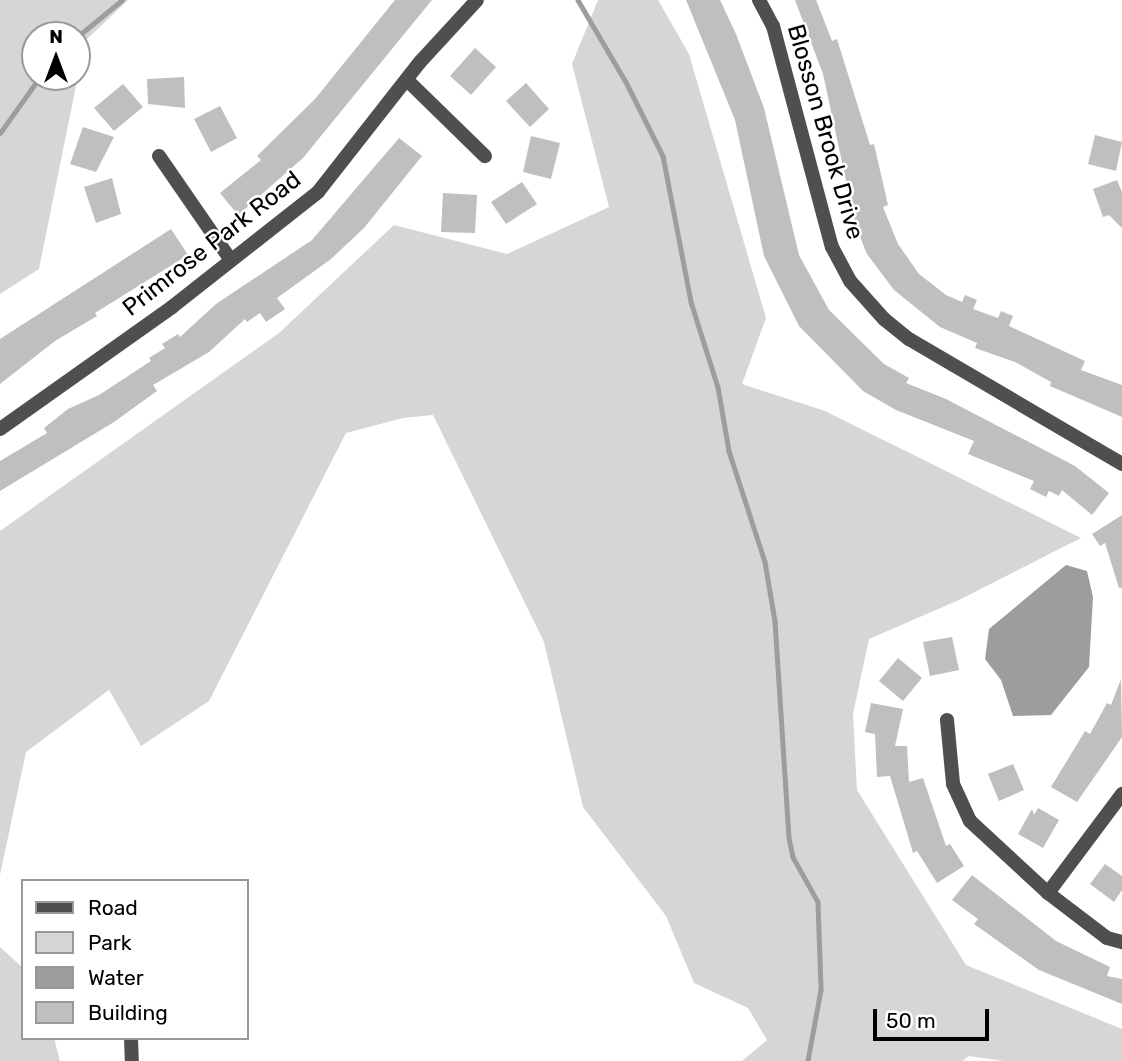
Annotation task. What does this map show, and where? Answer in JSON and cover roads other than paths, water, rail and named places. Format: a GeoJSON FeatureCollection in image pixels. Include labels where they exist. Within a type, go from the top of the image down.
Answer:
{"type":"FeatureCollection","features":[{"type":"Feature","properties":{"kind":"street","name":"Primrose Park Road"},"geometry":{"type":"LineString","coordinates":[[0,429],[172,307],[318,192],[407,80],[477,0]]}},
{"type":"Feature","properties":{"kind":"street","name":"Blosson Brook Drive"},"geometry":{"type":"LineString","coordinates":[[759,0],[773,26],[832,247],[850,281],[884,319],[909,339],[1122,464]]}},
{"type":"Feature","properties":{"kind":"street"},"geometry":{"type":"LineString","coordinates":[[407,80],[485,156]]}},
{"type":"Feature","properties":{"kind":"street"},"geometry":{"type":"LineString","coordinates":[[159,156],[230,259]]}},
{"type":"Feature","properties":{"kind":"street"},"geometry":{"type":"LineString","coordinates":[[947,720],[953,784],[970,821],[1048,893],[1107,938],[1122,942]]}},
{"type":"Feature","properties":{"kind":"street"},"geometry":{"type":"LineString","coordinates":[[1048,893],[1122,794]]}},
{"type":"Feature","properties":{"kind":"street"},"geometry":{"type":"LineString","coordinates":[[131,1040],[132,1061]]}},
{"type":"Feature","properties":{"kind":"water"},"geometry":{"type":"Polygon","coordinates":[[[1066,565],[1087,571],[1093,597],[1089,667],[1051,715],[1013,716],[1001,680],[985,659],[989,629],[1066,565]]]}},
{"type":"Feature","properties":{"kind":"waterway"},"geometry":{"type":"LineString","coordinates":[[91,25],[122,0]]}},
{"type":"Feature","properties":{"kind":"waterway"},"geometry":{"type":"LineString","coordinates":[[578,0],[626,82],[663,156],[691,302],[718,387],[729,451],[765,562],[775,621],[789,838],[793,857],[818,902],[821,990],[808,1061]]}},
{"type":"Feature","properties":{"kind":"waterway"},"geometry":{"type":"LineString","coordinates":[[0,133],[30,91]]}}]}
